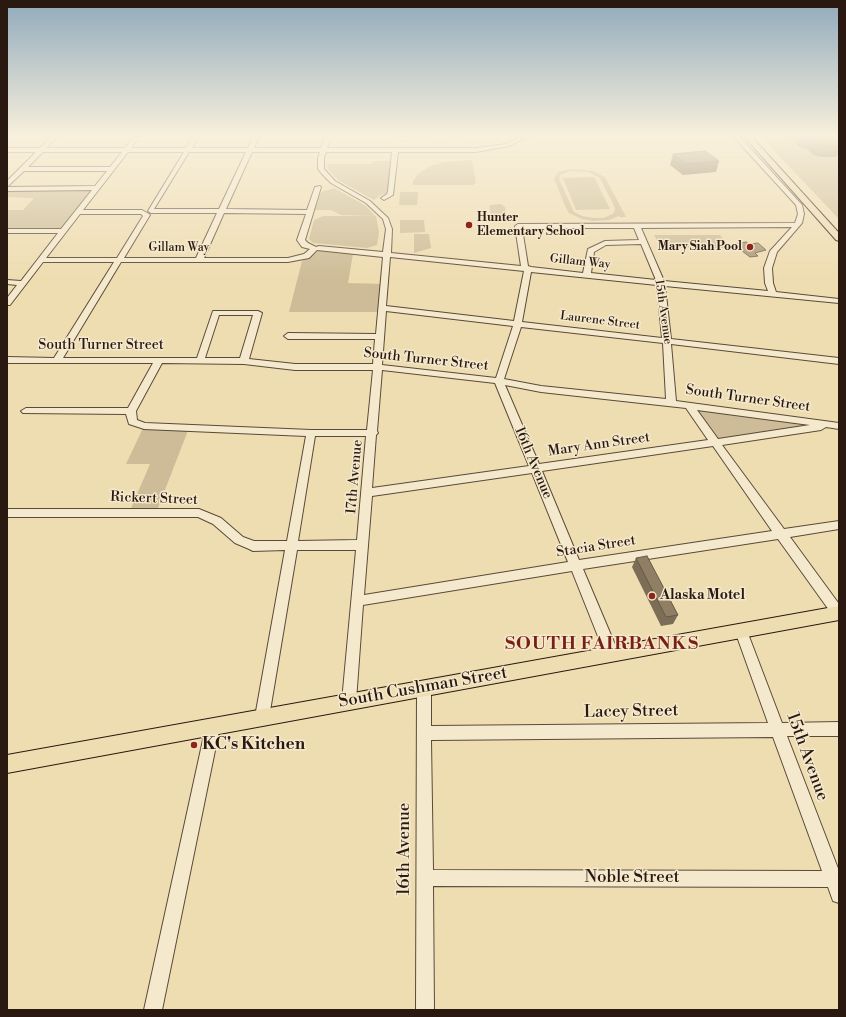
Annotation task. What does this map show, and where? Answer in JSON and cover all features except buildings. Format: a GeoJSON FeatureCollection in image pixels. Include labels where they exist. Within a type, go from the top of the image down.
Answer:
{"type":"FeatureCollection","features":[{"type":"Feature","properties":{"kind":"main road"},"geometry":{"type":"LineString","coordinates":[[789,182],[839,238]]}},
{"type":"Feature","properties":{"kind":"main road"},"geometry":{"type":"LineString","coordinates":[[798,182],[839,227]]}},
{"type":"Feature","properties":{"kind":"main road","name":"South Cushman Street"},"geometry":{"type":"LineString","coordinates":[[7,764],[839,613]]}},
{"type":"Feature","properties":{"kind":"street"},"geometry":{"type":"LineString","coordinates":[[7,303],[101,182]]}},
{"type":"Feature","properties":{"kind":"street"},"geometry":{"type":"LineString","coordinates":[[56,360],[167,182]]}},
{"type":"Feature","properties":{"kind":"street"},"geometry":{"type":"LineString","coordinates":[[199,260],[235,182]]}},
{"type":"Feature","properties":{"kind":"street","name":"17th Avenue"},"geometry":{"type":"LineString","coordinates":[[335,182],[368,202],[378,210],[386,219],[389,229],[373,433],[349,702]]}},
{"type":"Feature","properties":{"kind":"street"},"geometry":{"type":"LineString","coordinates":[[384,198],[390,195],[392,182]]}},
{"type":"Feature","properties":{"kind":"street"},"geometry":{"type":"LineString","coordinates":[[773,294],[768,273],[772,256],[779,245],[798,226],[800,214],[799,205],[779,182]]}},
{"type":"Feature","properties":{"kind":"street"},"geometry":{"type":"LineString","coordinates":[[315,248],[305,245],[301,241],[318,187]]}},
{"type":"Feature","properties":{"kind":"street"},"geometry":{"type":"LineString","coordinates":[[7,189],[96,188]]}},
{"type":"Feature","properties":{"kind":"street"},"geometry":{"type":"LineString","coordinates":[[78,212],[309,212]]}},
{"type":"Feature","properties":{"kind":"street","name":"15th Avenue"},"geometry":{"type":"LineString","coordinates":[[636,225],[661,282],[671,403]]}},
{"type":"Feature","properties":{"kind":"street"},"geometry":{"type":"LineString","coordinates":[[499,381],[518,323],[527,268],[518,226],[798,226]]}},
{"type":"Feature","properties":{"kind":"street"},"geometry":{"type":"LineString","coordinates":[[7,238],[10,231],[63,231]]}},
{"type":"Feature","properties":{"kind":"street"},"geometry":{"type":"LineString","coordinates":[[587,274],[590,251],[606,243],[644,242]]}},
{"type":"Feature","properties":{"kind":"street","name":"Gillam Way"},"geometry":{"type":"LineString","coordinates":[[41,260],[290,260],[306,256],[315,248],[587,274],[839,301]]}},
{"type":"Feature","properties":{"kind":"street"},"geometry":{"type":"LineString","coordinates":[[7,282],[23,283]]}},
{"type":"Feature","properties":{"kind":"street","name":"Laurene Street"},"geometry":{"type":"LineString","coordinates":[[382,308],[839,361]]}},
{"type":"Feature","properties":{"kind":"street"},"geometry":{"type":"LineString","coordinates":[[200,361],[216,313],[258,313],[244,361]]}},
{"type":"Feature","properties":{"kind":"street"},"geometry":{"type":"LineString","coordinates":[[288,336],[380,337]]}},
{"type":"Feature","properties":{"kind":"street","name":"South Turner Street"},"geometry":{"type":"LineString","coordinates":[[7,360],[244,361],[295,367],[378,368],[499,381],[541,389],[671,403],[837,425]]}},
{"type":"Feature","properties":{"kind":"street"},"geometry":{"type":"LineString","coordinates":[[159,360],[131,411],[132,422],[144,426],[311,433],[373,433]]}},
{"type":"Feature","properties":{"kind":"street","name":"16th Avenue"},"geometry":{"type":"LineString","coordinates":[[499,381],[612,654]]}},
{"type":"Feature","properties":{"kind":"street"},"geometry":{"type":"LineString","coordinates":[[689,406],[839,613]]}},
{"type":"Feature","properties":{"kind":"street"},"geometry":{"type":"LineString","coordinates":[[26,411],[131,411]]}},
{"type":"Feature","properties":{"kind":"street","name":"Mary Ann Street"},"geometry":{"type":"LineString","coordinates":[[367,493],[837,425]]}},
{"type":"Feature","properties":{"kind":"street"},"geometry":{"type":"LineString","coordinates":[[262,717],[311,433]]}},
{"type":"Feature","properties":{"kind":"street","name":"Rickert Street"},"geometry":{"type":"LineString","coordinates":[[7,513],[199,513],[217,521],[239,540],[253,546],[291,547],[362,545]]}},
{"type":"Feature","properties":{"kind":"street","name":"Stacia Street"},"geometry":{"type":"LineString","coordinates":[[358,601],[576,565],[839,525]]}},
{"type":"Feature","properties":{"kind":"street","name":"15th Avenue"},"geometry":{"type":"LineString","coordinates":[[741,631],[777,728],[836,878],[839,895]]}},
{"type":"Feature","properties":{"kind":"street","name":"16th Avenue"},"geometry":{"type":"LineString","coordinates":[[424,688],[425,1010]]}},
{"type":"Feature","properties":{"kind":"street"},"geometry":{"type":"LineString","coordinates":[[153,1010],[213,726]]}},
{"type":"Feature","properties":{"kind":"street","name":"Lacey Street"},"geometry":{"type":"LineString","coordinates":[[424,734],[777,728],[839,729]]}},
{"type":"Feature","properties":{"kind":"street","name":"Noble Street"},"geometry":{"type":"LineString","coordinates":[[424,878],[836,878]]}},
{"type":"Feature","properties":{"kind":"shaded area"},"geometry":{"type":"Polygon","coordinates":[[[342,182],[389,182],[388,193],[381,195],[374,200],[342,182]]]}},
{"type":"Feature","properties":{"kind":"shaded area"},"geometry":{"type":"Polygon","coordinates":[[[413,182],[476,183],[473,185],[413,185],[413,182]]]}},
{"type":"Feature","properties":{"kind":"shaded area"},"geometry":{"type":"Polygon","coordinates":[[[555,182],[561,182],[574,212],[582,216],[593,218],[604,218],[614,213],[615,208],[602,182],[608,182],[626,217],[619,216],[609,220],[593,221],[582,219],[569,213],[555,182]]]}},
{"type":"Feature","properties":{"kind":"shaded area"},"geometry":{"type":"Polygon","coordinates":[[[565,182],[597,182],[610,209],[576,210],[565,182]]]}},
{"type":"Feature","properties":{"kind":"shaded area"},"geometry":{"type":"Polygon","coordinates":[[[804,182],[839,182],[839,219],[804,182]]]}},
{"type":"Feature","properties":{"kind":"shaded area"},"geometry":{"type":"Polygon","coordinates":[[[96,188],[63,231],[7,231],[7,210],[23,210],[34,198],[7,197],[7,189],[96,188]]]}},
{"type":"Feature","properties":{"kind":"shaded area"},"geometry":{"type":"Polygon","coordinates":[[[334,188],[366,206],[375,216],[341,215],[331,210],[315,210],[321,192],[334,188]]]}},
{"type":"Feature","properties":{"kind":"shaded area"},"geometry":{"type":"Polygon","coordinates":[[[400,192],[418,192],[417,205],[399,205],[400,192]]]}},
{"type":"Feature","properties":{"kind":"shaded area"},"geometry":{"type":"Polygon","coordinates":[[[501,204],[505,207],[507,219],[503,221],[492,220],[489,206],[501,204]]]}},
{"type":"Feature","properties":{"kind":"shaded area"},"geometry":{"type":"Polygon","coordinates":[[[323,216],[376,216],[379,232],[377,245],[367,248],[313,243],[309,239],[314,220],[323,216]]]}},
{"type":"Feature","properties":{"kind":"shaded area"},"geometry":{"type":"Polygon","coordinates":[[[400,220],[424,220],[425,232],[400,233],[400,220]]]}},
{"type":"Feature","properties":{"kind":"shaded area"},"geometry":{"type":"Polygon","coordinates":[[[414,234],[429,234],[431,248],[414,253],[414,234]]]}},
{"type":"Feature","properties":{"kind":"shaded area"},"geometry":{"type":"Polygon","coordinates":[[[654,235],[720,235],[729,248],[661,248],[654,235]]]}},
{"type":"Feature","properties":{"kind":"shaded area","name":"Mary Siah Pool"},"geometry":{"type":"Polygon","coordinates":[[[746,242],[749,244],[758,243],[766,250],[755,253],[758,256],[750,257],[733,244],[746,242]]]}},
{"type":"Feature","properties":{"kind":"shaded area"},"geometry":{"type":"Polygon","coordinates":[[[319,251],[353,254],[348,283],[384,284],[382,312],[289,312],[302,261],[319,251]]]}},
{"type":"Feature","properties":{"kind":"shaded area"},"geometry":{"type":"Polygon","coordinates":[[[689,406],[835,425],[716,443],[689,406]]]}},
{"type":"Feature","properties":{"kind":"shaded area"},"geometry":{"type":"Polygon","coordinates":[[[144,426],[189,428],[156,513],[129,513],[150,464],[126,464],[144,426]]]}},
{"type":"Feature","properties":{"kind":"place","name":"Hunter Elementary School"},"geometry":{"type":"Point","coordinates":[469,225]}},
{"type":"Feature","properties":{"kind":"place","name":"Mary Siah Pool"},"geometry":{"type":"Point","coordinates":[750,247]}},
{"type":"Feature","properties":{"kind":"place","name":"Alaska Motel"},"geometry":{"type":"Point","coordinates":[652,596]}},
{"type":"Feature","properties":{"kind":"place","name":"KC's Kitchen"},"geometry":{"type":"Point","coordinates":[194,745]}},
{"type":"Feature","properties":{"kind":"district","name":"SOUTH FAIRBANKS"},"geometry":{"type":"Point","coordinates":[602,645]}}]}
